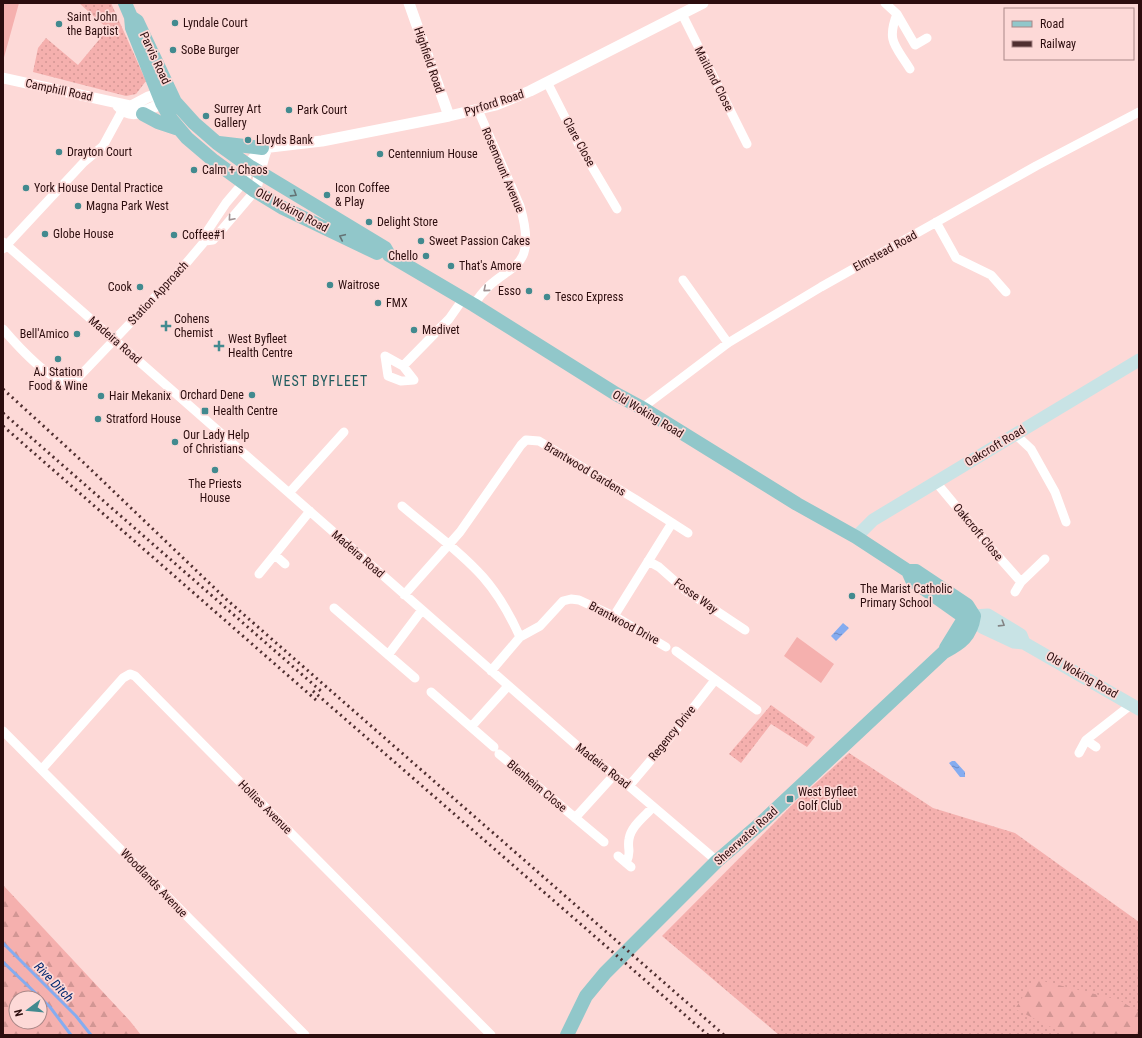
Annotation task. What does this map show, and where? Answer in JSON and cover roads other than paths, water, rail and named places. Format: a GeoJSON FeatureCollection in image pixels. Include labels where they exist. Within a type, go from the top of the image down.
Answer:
{"type":"FeatureCollection","features":[{"type":"Feature","properties":{"kind":"main road","name":"Parvis Road"},"geometry":{"type":"LineString","coordinates":[[125,3],[131,17],[132,28],[166,97]]}},
{"type":"Feature","properties":{"kind":"main road","name":"Old Woking Road"},"geometry":{"type":"LineString","coordinates":[[166,97],[179,129],[187,138],[243,183],[326,229],[381,255],[389,255]]}},
{"type":"Feature","properties":{"kind":"main road","name":"Old Woking Road"},"geometry":{"type":"LineString","coordinates":[[166,97],[217,143],[261,174],[385,248],[389,255],[468,302],[609,390],[642,408],[797,504],[856,537],[908,571],[912,580],[960,614],[974,616],[982,627],[1014,642],[1024,643],[1135,706]]}},
{"type":"Feature","properties":{"kind":"main road"},"geometry":{"type":"LineString","coordinates":[[143,114],[158,122],[179,129]]}},
{"type":"Feature","properties":{"kind":"main road"},"geometry":{"type":"LineString","coordinates":[[217,143],[253,148],[265,148]]}},
{"type":"Feature","properties":{"kind":"main road","name":"Oakcroft Road"},"geometry":{"type":"LineString","coordinates":[[856,537],[873,520],[935,481],[1139,360]]}},
{"type":"Feature","properties":{"kind":"main road","name":"Sheerwater Road"},"geometry":{"type":"LineString","coordinates":[[567,1035],[586,996],[605,973],[716,861],[766,819],[944,652],[956,646],[972,629],[974,616]]}},
{"type":"Feature","properties":{"kind":"street","name":"Highfield Road"},"geometry":{"type":"LineString","coordinates":[[409,3],[448,116]]}},
{"type":"Feature","properties":{"kind":"street","name":"Pyrford Road"},"geometry":{"type":"LineString","coordinates":[[265,148],[322,142],[478,110],[513,98],[548,82],[703,3]]}},
{"type":"Feature","properties":{"kind":"street"},"geometry":{"type":"LineString","coordinates":[[885,3],[897,14],[914,45],[927,38]]}},
{"type":"Feature","properties":{"kind":"street","name":"Maitland Close"},"geometry":{"type":"LineString","coordinates":[[682,14],[747,144]]}},
{"type":"Feature","properties":{"kind":"street"},"geometry":{"type":"LineString","coordinates":[[897,14],[891,33],[892,40],[910,69]]}},
{"type":"Feature","properties":{"kind":"street","name":"Camphill Road"},"geometry":{"type":"LineString","coordinates":[[3,78],[118,107],[134,114],[143,114]]}},
{"type":"Feature","properties":{"kind":"street","name":"Clare Close"},"geometry":{"type":"LineString","coordinates":[[548,82],[578,143],[617,202]]}},
{"type":"Feature","properties":{"kind":"street","name":"Camphill Road"},"geometry":{"type":"LineString","coordinates":[[118,107],[131,106],[148,97],[166,97]]}},
{"type":"Feature","properties":{"kind":"street"},"geometry":{"type":"LineString","coordinates":[[143,114],[166,97]]}},
{"type":"Feature","properties":{"kind":"street"},"geometry":{"type":"LineString","coordinates":[[4,245],[84,162],[103,146],[118,107]]}},
{"type":"Feature","properties":{"kind":"street","name":"Rosemount Avenue"},"geometry":{"type":"LineString","coordinates":[[403,366],[449,319],[468,302],[519,263],[524,255],[526,244],[524,219],[520,206],[478,110]]}},
{"type":"Feature","properties":{"kind":"street","name":"Elmstead Road"},"geometry":{"type":"LineString","coordinates":[[642,408],[728,343],[821,287],[1036,166],[1139,112]]}},
{"type":"Feature","properties":{"kind":"street"},"geometry":{"type":"LineString","coordinates":[[243,183],[253,157],[265,148]]}},
{"type":"Feature","properties":{"kind":"street"},"geometry":{"type":"LineString","coordinates":[[255,191],[261,174],[261,162],[265,148]]}},
{"type":"Feature","properties":{"kind":"street","name":"Station Approach"},"geometry":{"type":"LineString","coordinates":[[3,329],[52,376],[64,382],[75,381],[205,241],[206,233],[226,203],[243,183]]}},
{"type":"Feature","properties":{"kind":"street","name":"Station Approach"},"geometry":{"type":"LineString","coordinates":[[205,241],[213,240],[255,191]]}},
{"type":"Feature","properties":{"kind":"street"},"geometry":{"type":"LineString","coordinates":[[936,222],[956,258],[991,275],[1006,292]]}},
{"type":"Feature","properties":{"kind":"street","name":"Madeira Road"},"geometry":{"type":"LineString","coordinates":[[4,245],[583,751],[653,806],[716,861]]}},
{"type":"Feature","properties":{"kind":"street"},"geometry":{"type":"LineString","coordinates":[[683,280],[728,343]]}},
{"type":"Feature","properties":{"kind":"street"},"geometry":{"type":"LineString","coordinates":[[289,493],[344,432]]}},
{"type":"Feature","properties":{"kind":"street"},"geometry":{"type":"LineString","coordinates":[[1015,434],[1031,449],[1055,492],[1066,522]]}},
{"type":"Feature","properties":{"kind":"street","name":"Brantwood Gardens"},"geometry":{"type":"LineString","coordinates":[[404,595],[449,546],[479,508],[521,445],[530,439],[538,441],[688,533]]}},
{"type":"Feature","properties":{"kind":"street","name":"Oakcroft Close"},"geometry":{"type":"LineString","coordinates":[[935,481],[990,548],[1021,582]]}},
{"type":"Feature","properties":{"kind":"street"},"geometry":{"type":"LineString","coordinates":[[402,506],[484,578],[513,622],[520,637]]}},
{"type":"Feature","properties":{"kind":"street"},"geometry":{"type":"LineString","coordinates":[[259,574],[310,511]]}},
{"type":"Feature","properties":{"kind":"street"},"geometry":{"type":"LineString","coordinates":[[614,616],[672,523]]}},
{"type":"Feature","properties":{"kind":"street"},"geometry":{"type":"LineString","coordinates":[[275,555],[285,564]]}},
{"type":"Feature","properties":{"kind":"street"},"geometry":{"type":"LineString","coordinates":[[1015,592],[1021,582],[1045,559]]}},
{"type":"Feature","properties":{"kind":"street","name":"Fosse Way"},"geometry":{"type":"LineString","coordinates":[[648,561],[659,567],[685,590],[745,630]]}},
{"type":"Feature","properties":{"kind":"street","name":"Brantwood Drive"},"geometry":{"type":"LineString","coordinates":[[492,671],[520,637],[540,626],[563,601],[572,599],[579,600],[614,616],[666,647]]}},
{"type":"Feature","properties":{"kind":"street"},"geometry":{"type":"LineString","coordinates":[[334,608],[414,678]]}},
{"type":"Feature","properties":{"kind":"street"},"geometry":{"type":"LineString","coordinates":[[388,655],[422,610]]}},
{"type":"Feature","properties":{"kind":"street"},"geometry":{"type":"LineString","coordinates":[[676,651],[757,710]]}},
{"type":"Feature","properties":{"kind":"street","name":"Hollies Avenue"},"geometry":{"type":"LineString","coordinates":[[42,769],[123,678],[130,674],[135,676],[490,1035]]}},
{"type":"Feature","properties":{"kind":"street","name":"Regency Drive"},"geometry":{"type":"LineString","coordinates":[[628,786],[668,740],[715,680]]}},
{"type":"Feature","properties":{"kind":"street"},"geometry":{"type":"LineString","coordinates":[[471,728],[508,686]]}},
{"type":"Feature","properties":{"kind":"street","name":"Blenheim Close"},"geometry":{"type":"LineString","coordinates":[[431,692],[496,751],[604,842]]}},
{"type":"Feature","properties":{"kind":"street"},"geometry":{"type":"LineString","coordinates":[[1079,753],[1086,740],[1135,706]]}},
{"type":"Feature","properties":{"kind":"street","name":"Woodlands Avenue"},"geometry":{"type":"LineString","coordinates":[[3,731],[305,1035]]}},
{"type":"Feature","properties":{"kind":"street"},"geometry":{"type":"LineString","coordinates":[[1086,740],[1096,747]]}},
{"type":"Feature","properties":{"kind":"street","name":"Blenheim Close"},"geometry":{"type":"LineString","coordinates":[[576,818],[614,775]]}},
{"type":"Feature","properties":{"kind":"street"},"geometry":{"type":"LineString","coordinates":[[618,856],[628,865],[630,853],[628,841],[631,832],[653,806]]}},
{"type":"Feature","properties":{"kind":"water"},"geometry":{"type":"Polygon","coordinates":[[[843,623],[849,628],[836,641],[831,636],[843,623]]]}},
{"type":"Feature","properties":{"kind":"water"},"geometry":{"type":"Polygon","coordinates":[[[955,761],[965,772],[965,777],[960,777],[949,763],[955,761]]]}},
{"type":"Feature","properties":{"kind":"waterway","name":"Rive Ditch"},"geometry":{"type":"LineString","coordinates":[[3,943],[76,1016],[91,1035]]}},
{"type":"Feature","properties":{"kind":"waterway"},"geometry":{"type":"LineString","coordinates":[[3,962],[50,1007],[71,1035]]}},
{"type":"Feature","properties":{"kind":"railway"},"geometry":{"type":"LineString","coordinates":[[3,389],[84,463],[226,599],[724,1035]]}},
{"type":"Feature","properties":{"kind":"railway"},"geometry":{"type":"LineString","coordinates":[[3,413],[322,692]]}},
{"type":"Feature","properties":{"kind":"railway"},"geometry":{"type":"LineString","coordinates":[[3,426],[316,700]]}},
{"type":"Feature","properties":{"kind":"railway"},"geometry":{"type":"LineString","coordinates":[[313,691],[708,1035]]}},
{"type":"Feature","properties":{"kind":"place","name":"Lyndale Court"},"geometry":{"type":"Point","coordinates":[175,23]}},
{"type":"Feature","properties":{"kind":"place","name":"Saint John the Baptist"},"geometry":{"type":"Point","coordinates":[59,24]}},
{"type":"Feature","properties":{"kind":"place","name":"SoBe Burger"},"geometry":{"type":"Point","coordinates":[173,50]}},
{"type":"Feature","properties":{"kind":"place","name":"Park Court"},"geometry":{"type":"Point","coordinates":[289,110]}},
{"type":"Feature","properties":{"kind":"place","name":"Surrey Art Gallery"},"geometry":{"type":"Point","coordinates":[206,116]}},
{"type":"Feature","properties":{"kind":"place","name":"Lloyds Bank"},"geometry":{"type":"Point","coordinates":[248,140]}},
{"type":"Feature","properties":{"kind":"place","name":"Drayton Court"},"geometry":{"type":"Point","coordinates":[59,152]}},
{"type":"Feature","properties":{"kind":"place","name":"Centennium House"},"geometry":{"type":"Point","coordinates":[380,154]}},
{"type":"Feature","properties":{"kind":"place","name":"Calm + Chaos"},"geometry":{"type":"Point","coordinates":[194,170]}},
{"type":"Feature","properties":{"kind":"place","name":"York House Dental Practice"},"geometry":{"type":"Point","coordinates":[26,188]}},
{"type":"Feature","properties":{"kind":"place","name":"Icon Coffee & Play"},"geometry":{"type":"Point","coordinates":[327,195]}},
{"type":"Feature","properties":{"kind":"place","name":"Magna Park West"},"geometry":{"type":"Point","coordinates":[78,206]}},
{"type":"Feature","properties":{"kind":"place","name":"Delight Store"},"geometry":{"type":"Point","coordinates":[369,222]}},
{"type":"Feature","properties":{"kind":"place","name":"Globe House"},"geometry":{"type":"Point","coordinates":[45,234]}},
{"type":"Feature","properties":{"kind":"place","name":"Coffee#1"},"geometry":{"type":"Point","coordinates":[174,235]}},
{"type":"Feature","properties":{"kind":"place","name":"Sweet Passion Cakes"},"geometry":{"type":"Point","coordinates":[421,241]}},
{"type":"Feature","properties":{"kind":"place","name":"Chello"},"geometry":{"type":"Point","coordinates":[426,256]}},
{"type":"Feature","properties":{"kind":"place","name":"That's Amore"},"geometry":{"type":"Point","coordinates":[451,266]}},
{"type":"Feature","properties":{"kind":"place","name":"Waitrose"},"geometry":{"type":"Point","coordinates":[330,285]}},
{"type":"Feature","properties":{"kind":"place","name":"Cook"},"geometry":{"type":"Point","coordinates":[140,287]}},
{"type":"Feature","properties":{"kind":"place","name":"Esso"},"geometry":{"type":"Point","coordinates":[529,291]}},
{"type":"Feature","properties":{"kind":"place","name":"Tesco Express"},"geometry":{"type":"Point","coordinates":[547,297]}},
{"type":"Feature","properties":{"kind":"place","name":"FMX"},"geometry":{"type":"Point","coordinates":[378,303]}},
{"type":"Feature","properties":{"kind":"place","name":"Cohens Chemist"},"geometry":{"type":"Point","coordinates":[166,326]}},
{"type":"Feature","properties":{"kind":"place","name":"Medivet"},"geometry":{"type":"Point","coordinates":[414,330]}},
{"type":"Feature","properties":{"kind":"place","name":"Bell'Amico"},"geometry":{"type":"Point","coordinates":[77,334]}},
{"type":"Feature","properties":{"kind":"place","name":"West Byfleet Health Centre"},"geometry":{"type":"Point","coordinates":[219,346]}},
{"type":"Feature","properties":{"kind":"place","name":"AJ Station Food & Wine"},"geometry":{"type":"Point","coordinates":[58,359]}},
{"type":"Feature","properties":{"kind":"place","name":"Orchard Dene"},"geometry":{"type":"Point","coordinates":[252,395]}},
{"type":"Feature","properties":{"kind":"place","name":"Hair Mekanix"},"geometry":{"type":"Point","coordinates":[101,396]}},
{"type":"Feature","properties":{"kind":"place","name":"Health Centre"},"geometry":{"type":"Point","coordinates":[205,411]}},
{"type":"Feature","properties":{"kind":"place","name":"Stratford House"},"geometry":{"type":"Point","coordinates":[98,419]}},
{"type":"Feature","properties":{"kind":"place","name":"Our Lady Help of Christians"},"geometry":{"type":"Point","coordinates":[175,442]}},
{"type":"Feature","properties":{"kind":"place","name":"The Priests House"},"geometry":{"type":"Point","coordinates":[215,470]}},
{"type":"Feature","properties":{"kind":"place","name":"The Marist Catholic Primary School"},"geometry":{"type":"Point","coordinates":[852,596]}},
{"type":"Feature","properties":{"kind":"place","name":"West Byfleet Golf Club"},"geometry":{"type":"Point","coordinates":[790,799]}},
{"type":"Feature","properties":{"kind":"district","name":"WEST BYFLEET"},"geometry":{"type":"Point","coordinates":[320,381]}}]}
